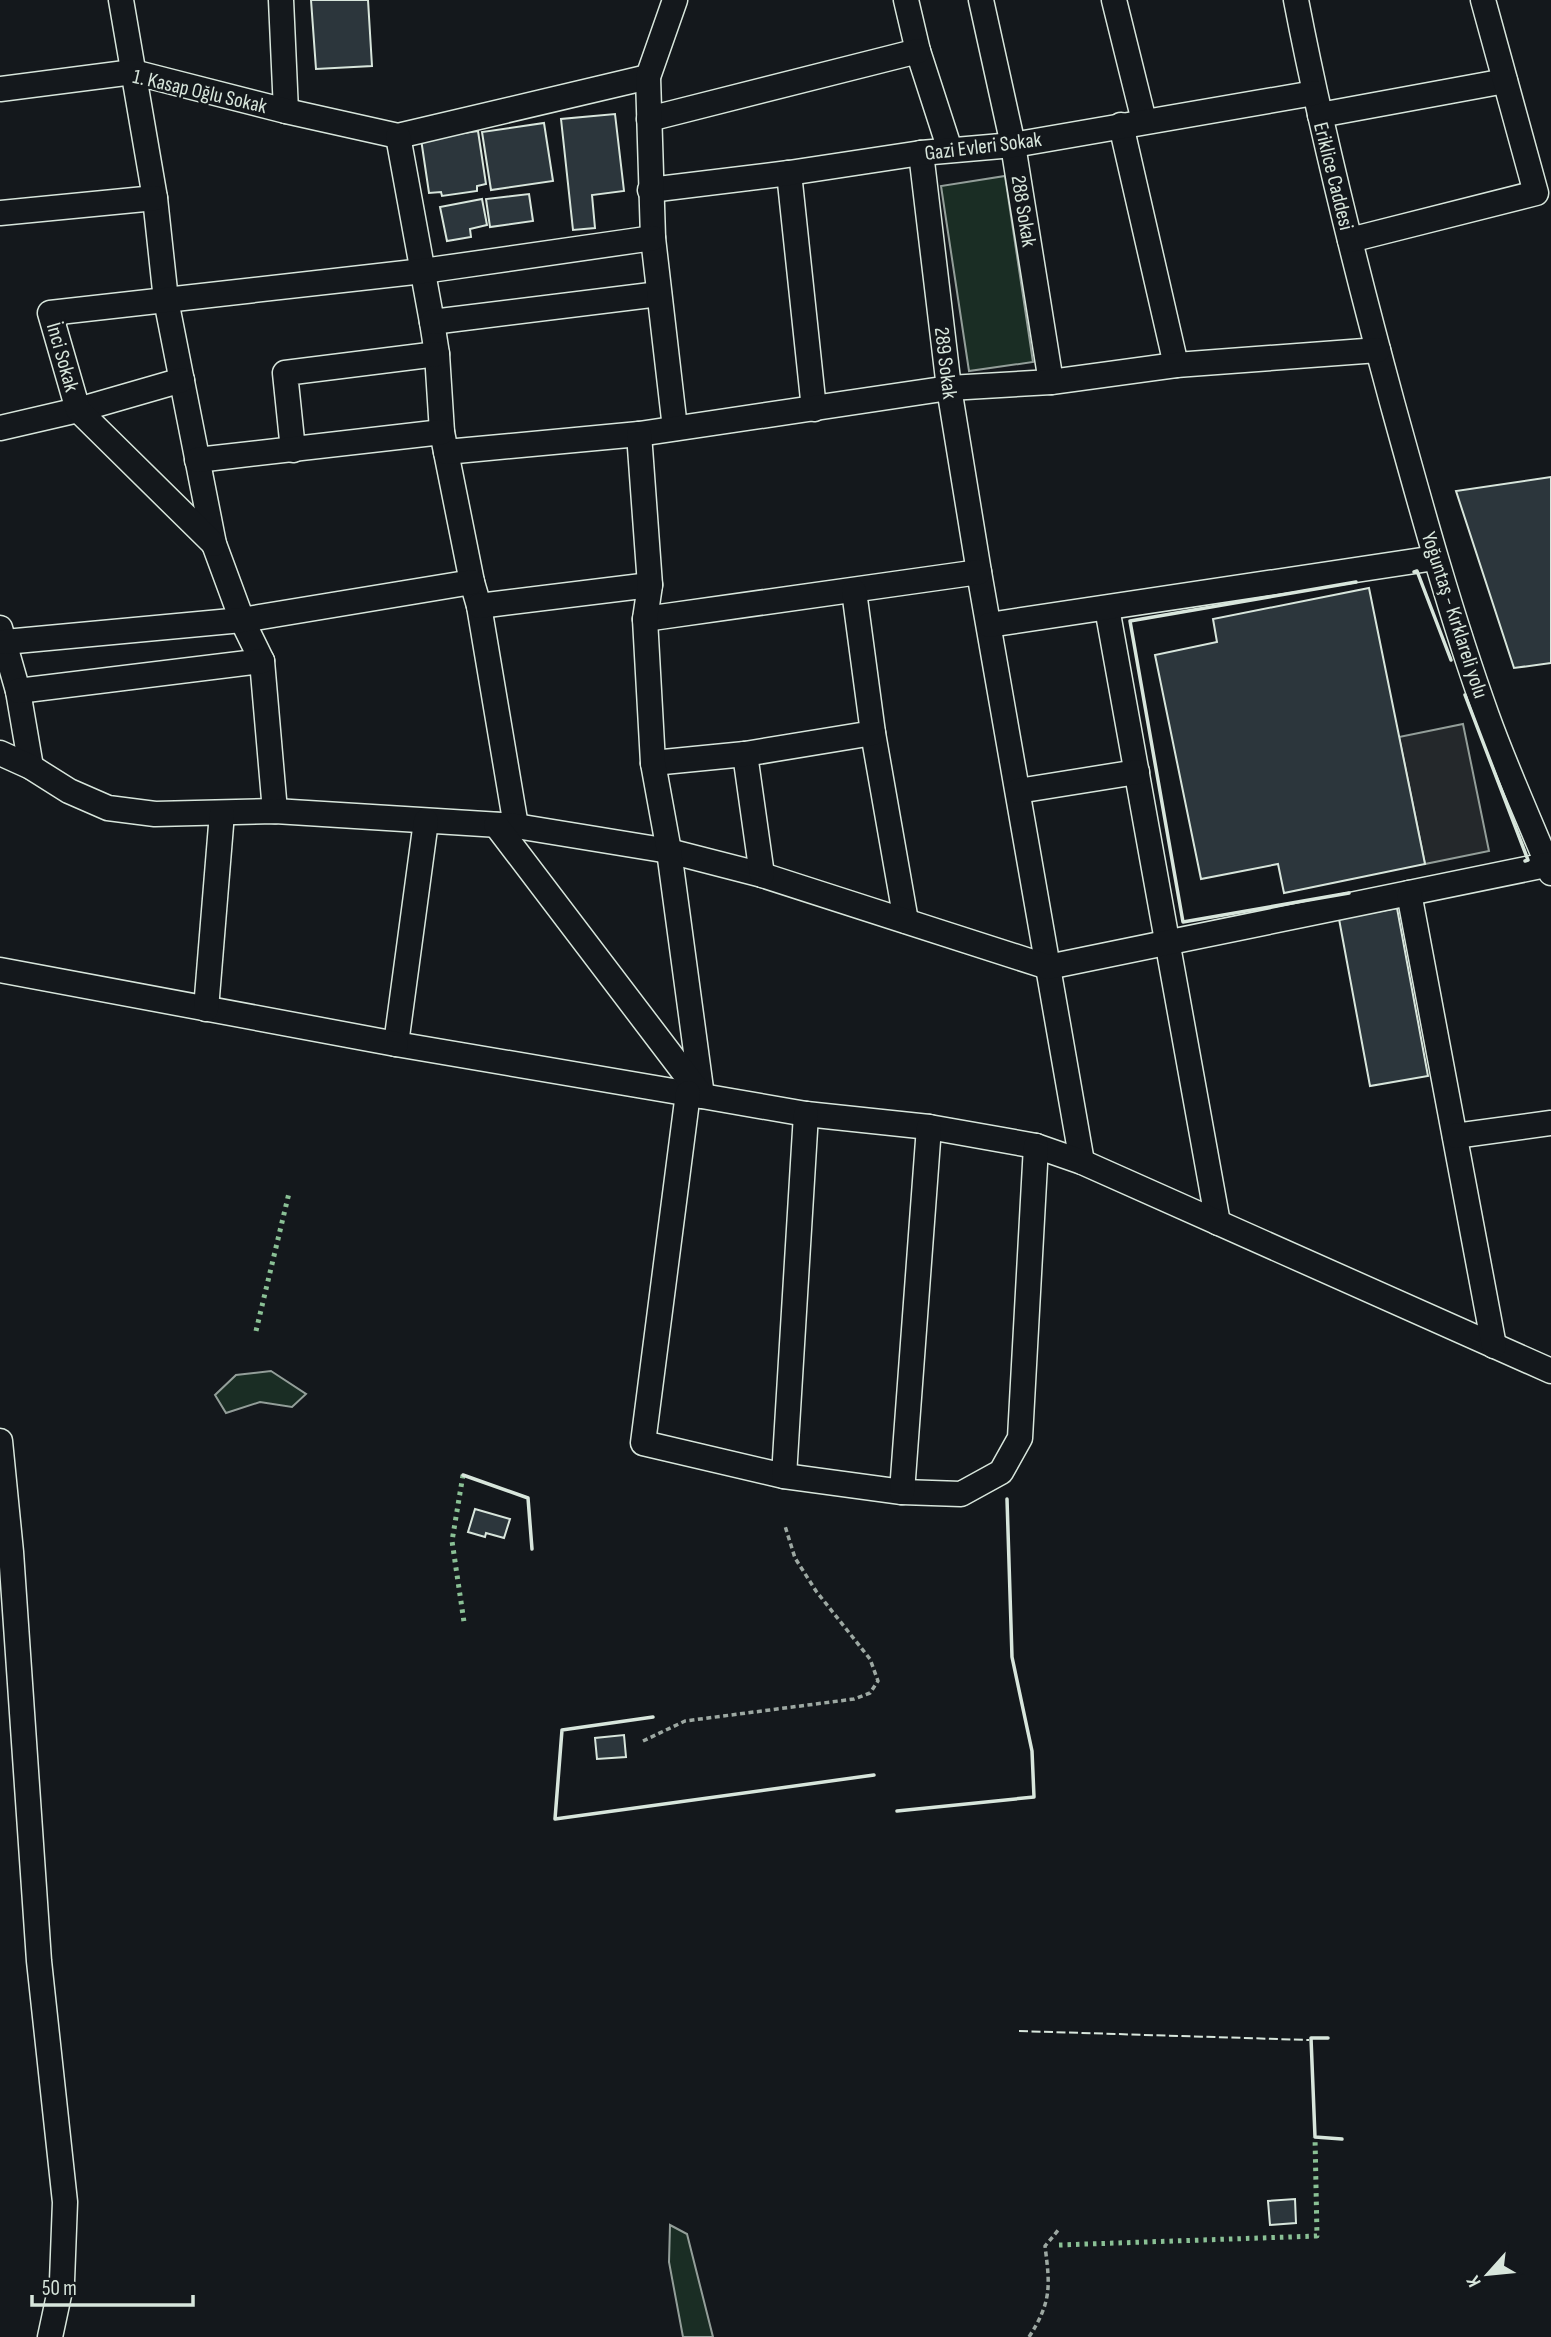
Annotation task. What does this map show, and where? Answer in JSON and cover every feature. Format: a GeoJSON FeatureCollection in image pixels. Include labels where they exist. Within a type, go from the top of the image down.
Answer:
{"type":"FeatureCollection","features":[{"type":"Feature","properties":{"kind":"street"},"geometry":{"type":"LineString","coordinates":[[121,0],[155,198],[166,300],[214,544],[242,620],[262,661],[275,811]]}},
{"type":"Feature","properties":{"kind":"street"},"geometry":{"type":"LineString","coordinates":[[281,0],[286,111]]}},
{"type":"Feature","properties":{"kind":"street"},"geometry":{"type":"LineString","coordinates":[[675,428],[653,237],[648,77],[676,0]]}},
{"type":"Feature","properties":{"kind":"street"},"geometry":{"type":"LineString","coordinates":[[905,0],[918,51],[950,150]]}},
{"type":"Feature","properties":{"kind":"street","name":"288 Sokak"},"geometry":{"type":"LineString","coordinates":[[981,0],[1013,145],[1051,382]]}},
{"type":"Feature","properties":{"kind":"street"},"geometry":{"type":"LineString","coordinates":[[1114,0],[1176,365]]}},
{"type":"Feature","properties":{"kind":"street","name":"Eriklice Caddesi"},"geometry":{"type":"LineString","coordinates":[[1296,0],[1317,104],[1378,351]]}},
{"type":"Feature","properties":{"kind":"street"},"geometry":{"type":"LineString","coordinates":[[1350,240],[1544,191],[1505,81],[1483,0]]}},
{"type":"Feature","properties":{"kind":"street"},"geometry":{"type":"LineString","coordinates":[[649,119],[918,51]]}},
{"type":"Feature","properties":{"kind":"street","name":"1. Kasap Oğlu Sokak"},"geometry":{"type":"LineString","coordinates":[[0,89],[133,72],[398,136]]}},
{"type":"Feature","properties":{"kind":"street"},"geometry":{"type":"LineString","coordinates":[[648,77],[398,136],[437,354],[444,442],[479,606],[506,826],[695,1094]]}},
{"type":"Feature","properties":{"kind":"street","name":"Gazi Evleri Sokak"},"geometry":{"type":"LineString","coordinates":[[650,190],[921,153],[1013,145],[1133,123],[1505,81]]}},
{"type":"Feature","properties":{"kind":"street","name":"289 Sokak"},"geometry":{"type":"LineString","coordinates":[[921,153],[949,388],[1082,1162]]}},
{"type":"Feature","properties":{"kind":"street"},"geometry":{"type":"LineString","coordinates":[[789,173],[814,410]]}},
{"type":"Feature","properties":{"kind":"street"},"geometry":{"type":"LineString","coordinates":[[0,213],[155,198]]}},
{"type":"Feature","properties":{"kind":"street"},"geometry":{"type":"LineString","coordinates":[[166,300],[423,271],[653,237]]}},
{"type":"Feature","properties":{"kind":"street"},"geometry":{"type":"LineString","coordinates":[[432,322],[659,294]]}},
{"type":"Feature","properties":{"kind":"street","name":"İnci Sokak"},"geometry":{"type":"LineString","coordinates":[[166,300],[50,313],[78,410],[214,544]]}},
{"type":"Feature","properties":{"kind":"street"},"geometry":{"type":"LineString","coordinates":[[197,460],[293,450],[639,434],[949,388],[1051,382],[1176,365],[1378,351]]}},
{"type":"Feature","properties":{"kind":"street","name":"Yoğuntaş - Kırklareli yolu"},"geometry":{"type":"LineString","coordinates":[[1378,351],[1453,617],[1488,718],[1550,867]]}},
{"type":"Feature","properties":{"kind":"street"},"geometry":{"type":"LineString","coordinates":[[293,450],[285,373],[437,354]]}},
{"type":"Feature","properties":{"kind":"street"},"geometry":{"type":"LineString","coordinates":[[0,428],[78,410],[182,380]]}},
{"type":"Feature","properties":{"kind":"street"},"geometry":{"type":"LineString","coordinates":[[639,434],[650,585],[645,619],[653,763],[669,850],[695,1094],[643,1443],[784,1476],[902,1492],[961,1494],[1001,1472],[1020,1438],[1036,1146]]}},
{"type":"Feature","properties":{"kind":"street"},"geometry":{"type":"LineString","coordinates":[[989,625],[1435,558]]}},
{"type":"Feature","properties":{"kind":"street"},"geometry":{"type":"LineString","coordinates":[[645,619],[979,572]]}},
{"type":"Feature","properties":{"kind":"street"},"geometry":{"type":"LineString","coordinates":[[31,768],[18,691],[2,635],[242,620],[472,582]]}},
{"type":"Feature","properties":{"kind":"street"},"geometry":{"type":"LineString","coordinates":[[479,606],[650,585]]}},
{"type":"Feature","properties":{"kind":"street"},"geometry":{"type":"LineString","coordinates":[[854,591],[873,733],[906,921]]}},
{"type":"Feature","properties":{"kind":"street"},"geometry":{"type":"LineString","coordinates":[[1107,608],[1218,1223]]}},
{"type":"Feature","properties":{"kind":"street"},"geometry":{"type":"LineString","coordinates":[[18,691],[262,661]]}},
{"type":"Feature","properties":{"kind":"street"},"geometry":{"type":"LineString","coordinates":[[653,763],[745,754],[873,733]]}},
{"type":"Feature","properties":{"kind":"street"},"geometry":{"type":"LineString","coordinates":[[0,753],[69,791],[108,807],[155,814],[275,811],[506,826],[669,850],[762,875],[1048,967],[1550,867]]}},
{"type":"Feature","properties":{"kind":"street"},"geometry":{"type":"LineString","coordinates":[[745,754],[762,875]]}},
{"type":"Feature","properties":{"kind":"street"},"geometry":{"type":"LineString","coordinates":[[1018,791],[1137,772]]}},
{"type":"Feature","properties":{"kind":"street"},"geometry":{"type":"LineString","coordinates":[[206,1009],[222,813]]}},
{"type":"Feature","properties":{"kind":"street"},"geometry":{"type":"LineString","coordinates":[[396,1044],[426,821]]}},
{"type":"Feature","properties":{"kind":"street"},"geometry":{"type":"LineString","coordinates":[[1409,893],[1494,1346]]}},
{"type":"Feature","properties":{"kind":"street"},"geometry":{"type":"LineString","coordinates":[[0,970],[396,1044],[806,1114],[929,1127],[1036,1146],[1082,1162],[1551,1371]]}},
{"type":"Feature","properties":{"kind":"street"},"geometry":{"type":"LineString","coordinates":[[784,1476],[806,1114]]}},
{"type":"Feature","properties":{"kind":"street"},"geometry":{"type":"LineString","coordinates":[[1455,1136],[1551,1123]]}},
{"type":"Feature","properties":{"kind":"street"},"geometry":{"type":"LineString","coordinates":[[902,1492],[929,1127]]}},
{"type":"Feature","properties":{"kind":"street"},"geometry":{"type":"LineString","coordinates":[[0,1441],[11,1552],[39,1961],[65,2202],[62,2281],[50,2337]]}},
{"type":"Feature","properties":{"kind":"path"},"geometry":{"type":"LineString","coordinates":[[643,1741],[685,1721],[854,1699],[870,1693],[878,1681],[870,1659],[816,1591],[795,1558],[785,1525]]}},
{"type":"Feature","properties":{"kind":"path"},"geometry":{"type":"LineString","coordinates":[[1029,2337],[1041,2319],[1050,2287],[1045,2246],[1060,2228]]}},
{"type":"Feature","properties":{"kind":"green space"},"geometry":{"type":"Polygon","coordinates":[[[1005,176],[1033,362],[969,371],[941,186],[1005,176]]]}},
{"type":"Feature","properties":{"kind":"green space"},"geometry":{"type":"Polygon","coordinates":[[[271,1371],[306,1394],[292,1407],[260,1402],[226,1413],[215,1395],[236,1375],[271,1371]]]}},
{"type":"Feature","properties":{"kind":"green space"},"geometry":{"type":"Polygon","coordinates":[[[670,2225],[687,2234],[713,2337],[683,2337],[669,2262],[670,2225]]]}},
{"type":"Feature","properties":{"kind":"shaded area"},"geometry":{"type":"Polygon","coordinates":[[[1463,724],[1489,851],[1425,864],[1399,737],[1463,724]]]}},
{"type":"Feature","properties":{"kind":"building"},"geometry":{"type":"Polygon","coordinates":[[[311,0],[368,0],[372,66],[316,69],[311,0]]]}},
{"type":"Feature","properties":{"kind":"building"},"geometry":{"type":"Polygon","coordinates":[[[615,114],[624,191],[592,195],[595,228],[573,230],[561,119],[615,114]]]}},
{"type":"Feature","properties":{"kind":"building"},"geometry":{"type":"Polygon","coordinates":[[[544,123],[553,181],[491,190],[482,132],[544,123]]]}},
{"type":"Feature","properties":{"kind":"building"},"geometry":{"type":"Polygon","coordinates":[[[478,131],[486,184],[477,186],[477,191],[442,196],[441,192],[429,193],[421,139],[478,131]]]}},
{"type":"Feature","properties":{"kind":"building"},"geometry":{"type":"Polygon","coordinates":[[[529,194],[533,221],[490,227],[486,199],[529,194]]]}},
{"type":"Feature","properties":{"kind":"building"},"geometry":{"type":"Polygon","coordinates":[[[482,199],[487,225],[470,229],[471,237],[447,241],[440,207],[482,199]]]}},
{"type":"Feature","properties":{"kind":"building"},"geometry":{"type":"Polygon","coordinates":[[[1551,477],[1551,663],[1514,668],[1456,491],[1551,477]]]}},
{"type":"Feature","properties":{"kind":"building"},"geometry":{"type":"Polygon","coordinates":[[[1369,588],[1425,864],[1284,893],[1278,864],[1201,879],[1155,655],[1217,642],[1213,619],[1369,588]]]}},
{"type":"Feature","properties":{"kind":"building"},"geometry":{"type":"Polygon","coordinates":[[[1397,908],[1428,1076],[1370,1086],[1339,919],[1397,908]]]}},
{"type":"Feature","properties":{"kind":"building"},"geometry":{"type":"Polygon","coordinates":[[[475,1509],[510,1519],[504,1538],[486,1533],[485,1537],[468,1532],[475,1509]]]}},
{"type":"Feature","properties":{"kind":"building"},"geometry":{"type":"Polygon","coordinates":[[[624,1735],[626,1757],[597,1759],[595,1738],[624,1735]]]}},
{"type":"Feature","properties":{"kind":"building"},"geometry":{"type":"Polygon","coordinates":[[[1295,2199],[1296,2223],[1270,2225],[1268,2201],[1295,2199]]]}},
{"type":"Feature","properties":{"kind":"hedge"},"geometry":{"type":"LineString","coordinates":[[256,1331],[289,1193]]}},
{"type":"Feature","properties":{"kind":"hedge"},"geometry":{"type":"LineString","coordinates":[[463,1475],[452,1541],[464,1622]]}},
{"type":"Feature","properties":{"kind":"hedge"},"geometry":{"type":"LineString","coordinates":[[1059,2245],[1317,2236],[1315,2137]]}},
{"type":"Feature","properties":{"kind":"fence"},"geometry":{"type":"LineString","coordinates":[[1019,2031],[1309,2040]]}},
{"type":"Feature","properties":{"kind":"wall"},"geometry":{"type":"LineString","coordinates":[[1414,572],[1417,571],[1451,660]]}},
{"type":"Feature","properties":{"kind":"wall"},"geometry":{"type":"LineString","coordinates":[[1349,893],[1183,922],[1130,621],[1356,582]]}},
{"type":"Feature","properties":{"kind":"wall"},"geometry":{"type":"LineString","coordinates":[[1465,695],[1528,860],[1525,861]]}},
{"type":"Feature","properties":{"kind":"wall"},"geometry":{"type":"LineString","coordinates":[[463,1475],[528,1498],[532,1549]]}},
{"type":"Feature","properties":{"kind":"wall"},"geometry":{"type":"LineString","coordinates":[[897,1811],[1034,1797],[1032,1751],[1012,1657],[1007,1499]]}},
{"type":"Feature","properties":{"kind":"wall"},"geometry":{"type":"LineString","coordinates":[[653,1717],[562,1730],[555,1819],[874,1775]]}},
{"type":"Feature","properties":{"kind":"wall"},"geometry":{"type":"LineString","coordinates":[[1328,2038],[1311,2038],[1315,2137],[1342,2139]]}}]}
